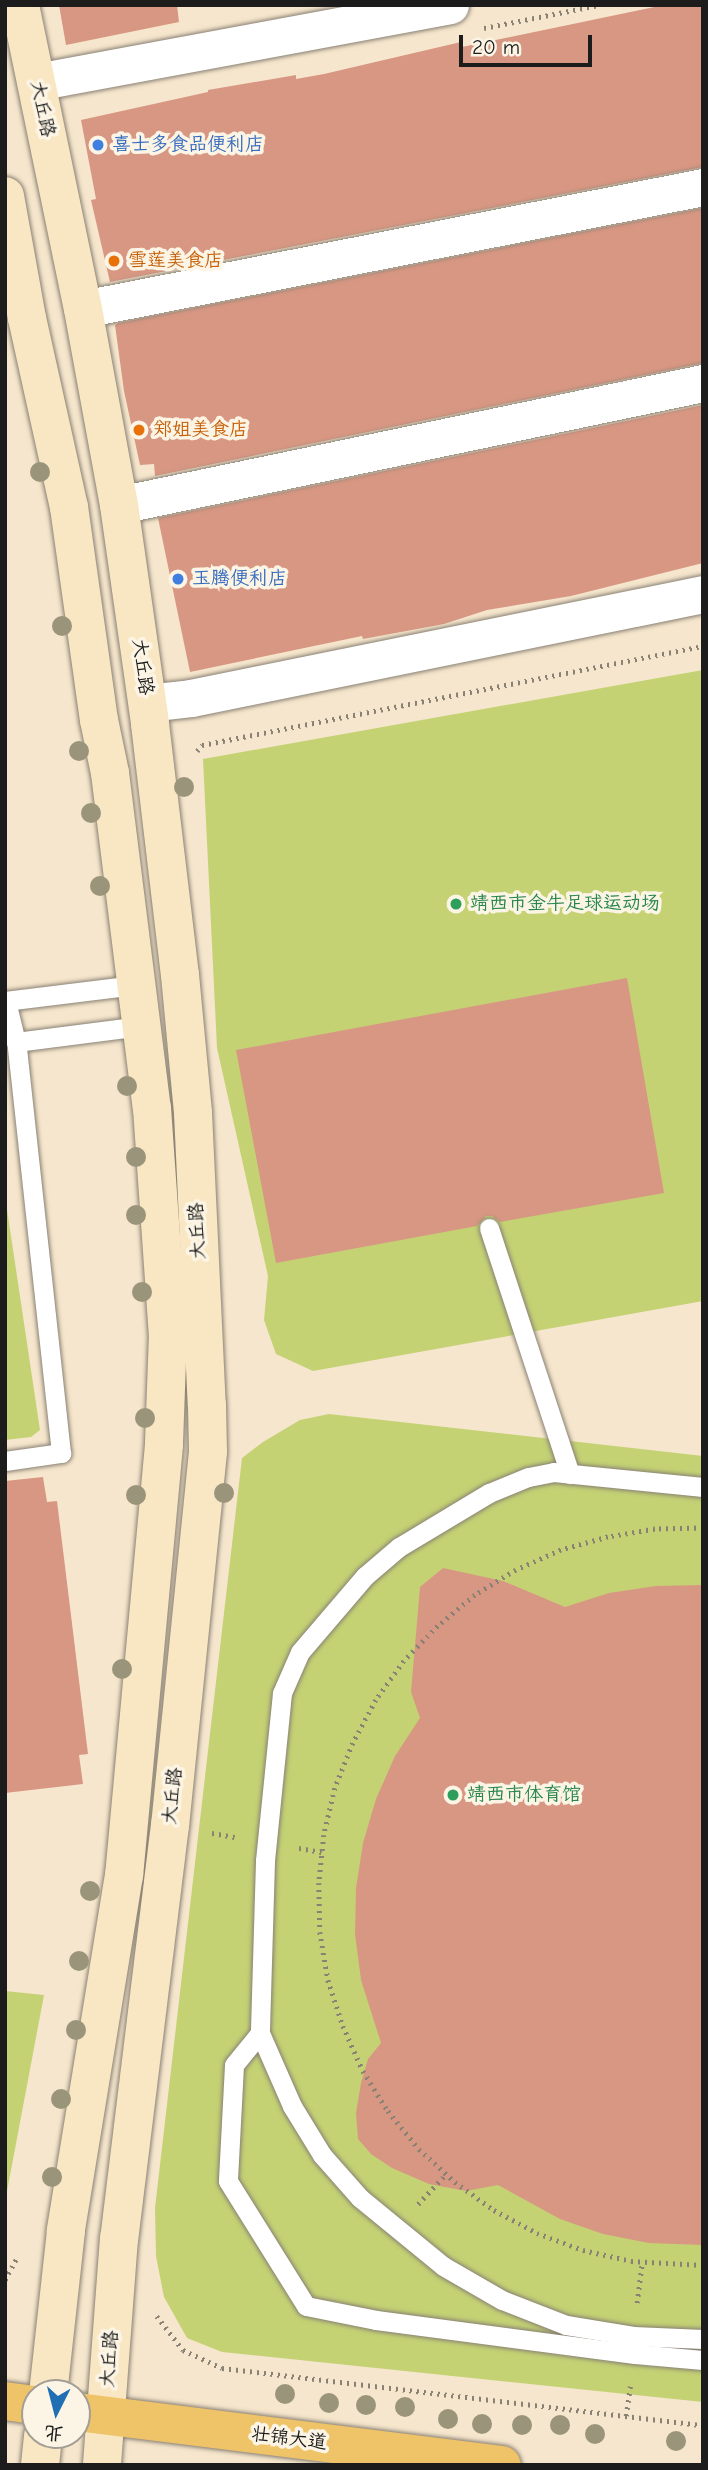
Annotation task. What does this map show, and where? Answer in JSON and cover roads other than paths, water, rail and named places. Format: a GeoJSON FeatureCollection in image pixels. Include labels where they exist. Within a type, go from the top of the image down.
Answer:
{"type":"FeatureCollection","features":[{"type":"Feature","properties":{"kind":"main road","name":"大丘路"},"geometry":{"type":"LineString","coordinates":[[20,5],[83,309],[119,505],[149,714],[180,975],[192,1113],[207,1405],[208,1452],[170,1825],[119,2238],[91,2414],[102,2465]]}},
{"type":"Feature","properties":{"kind":"main road","name":"大丘路"},"geometry":{"type":"LineString","coordinates":[[5,196],[27,318],[69,507],[99,720],[110,773],[152,1108],[168,1335],[164,1445],[124,1875],[66,2231],[50,2379]]}},
{"type":"Feature","properties":{"kind":"main road","name":"壮锦大道"},"geometry":{"type":"LineString","coordinates":[[91,2414],[502,2465]]}},
{"type":"Feature","properties":{"kind":"street"},"geometry":{"type":"LineString","coordinates":[[36,82],[450,5]]}},
{"type":"Feature","properties":{"kind":"street"},"geometry":{"type":"LineString","coordinates":[[83,309],[703,187]]}},
{"type":"Feature","properties":{"kind":"street"},"geometry":{"type":"LineString","coordinates":[[119,505],[703,383]]}},
{"type":"Feature","properties":{"kind":"street"},"geometry":{"type":"LineString","coordinates":[[149,714],[191,698],[703,594]]}},
{"type":"Feature","properties":{"kind":"street"},"geometry":{"type":"LineString","coordinates":[[149,714],[703,618]]}},
{"type":"Feature","properties":{"kind":"lane"},"geometry":{"type":"LineString","coordinates":[[5,1461],[61,1453],[16,1042],[6,1001],[135,985]]}},
{"type":"Feature","properties":{"kind":"lane"},"geometry":{"type":"LineString","coordinates":[[16,1042],[141,1026]]}},
{"type":"Feature","properties":{"kind":"lane"},"geometry":{"type":"LineString","coordinates":[[489,1228],[570,1474]]}},
{"type":"Feature","properties":{"kind":"lane"},"geometry":{"type":"LineString","coordinates":[[703,1487],[554,1472],[528,1477],[489,1493],[399,1547],[365,1576],[299,1652],[282,1693],[267,1843],[260,2033],[292,2106],[322,2155],[360,2198],[443,2266],[502,2300],[566,2325],[634,2345],[703,2360]]}},
{"type":"Feature","properties":{"kind":"lane"},"geometry":{"type":"LineString","coordinates":[[260,2033],[234,2065],[228,2181],[306,2306],[376,2320],[634,2345],[703,2339]]}},
{"type":"Feature","properties":{"kind":"place","name":"喜士多食品便利店"},"geometry":{"type":"Point","coordinates":[98,145]}},
{"type":"Feature","properties":{"kind":"place","name":"雪莲美食店"},"geometry":{"type":"Point","coordinates":[114,261]}},
{"type":"Feature","properties":{"kind":"place","name":"郑姐美食店"},"geometry":{"type":"Point","coordinates":[139,430]}},
{"type":"Feature","properties":{"kind":"place","name":"玉腾便利店"},"geometry":{"type":"Point","coordinates":[178,579]}},
{"type":"Feature","properties":{"kind":"place","name":"靖西市金牛足球运动场"},"geometry":{"type":"Point","coordinates":[456,904]}},
{"type":"Feature","properties":{"kind":"place","name":"靖西市体育馆"},"geometry":{"type":"Point","coordinates":[453,1795]}}]}
